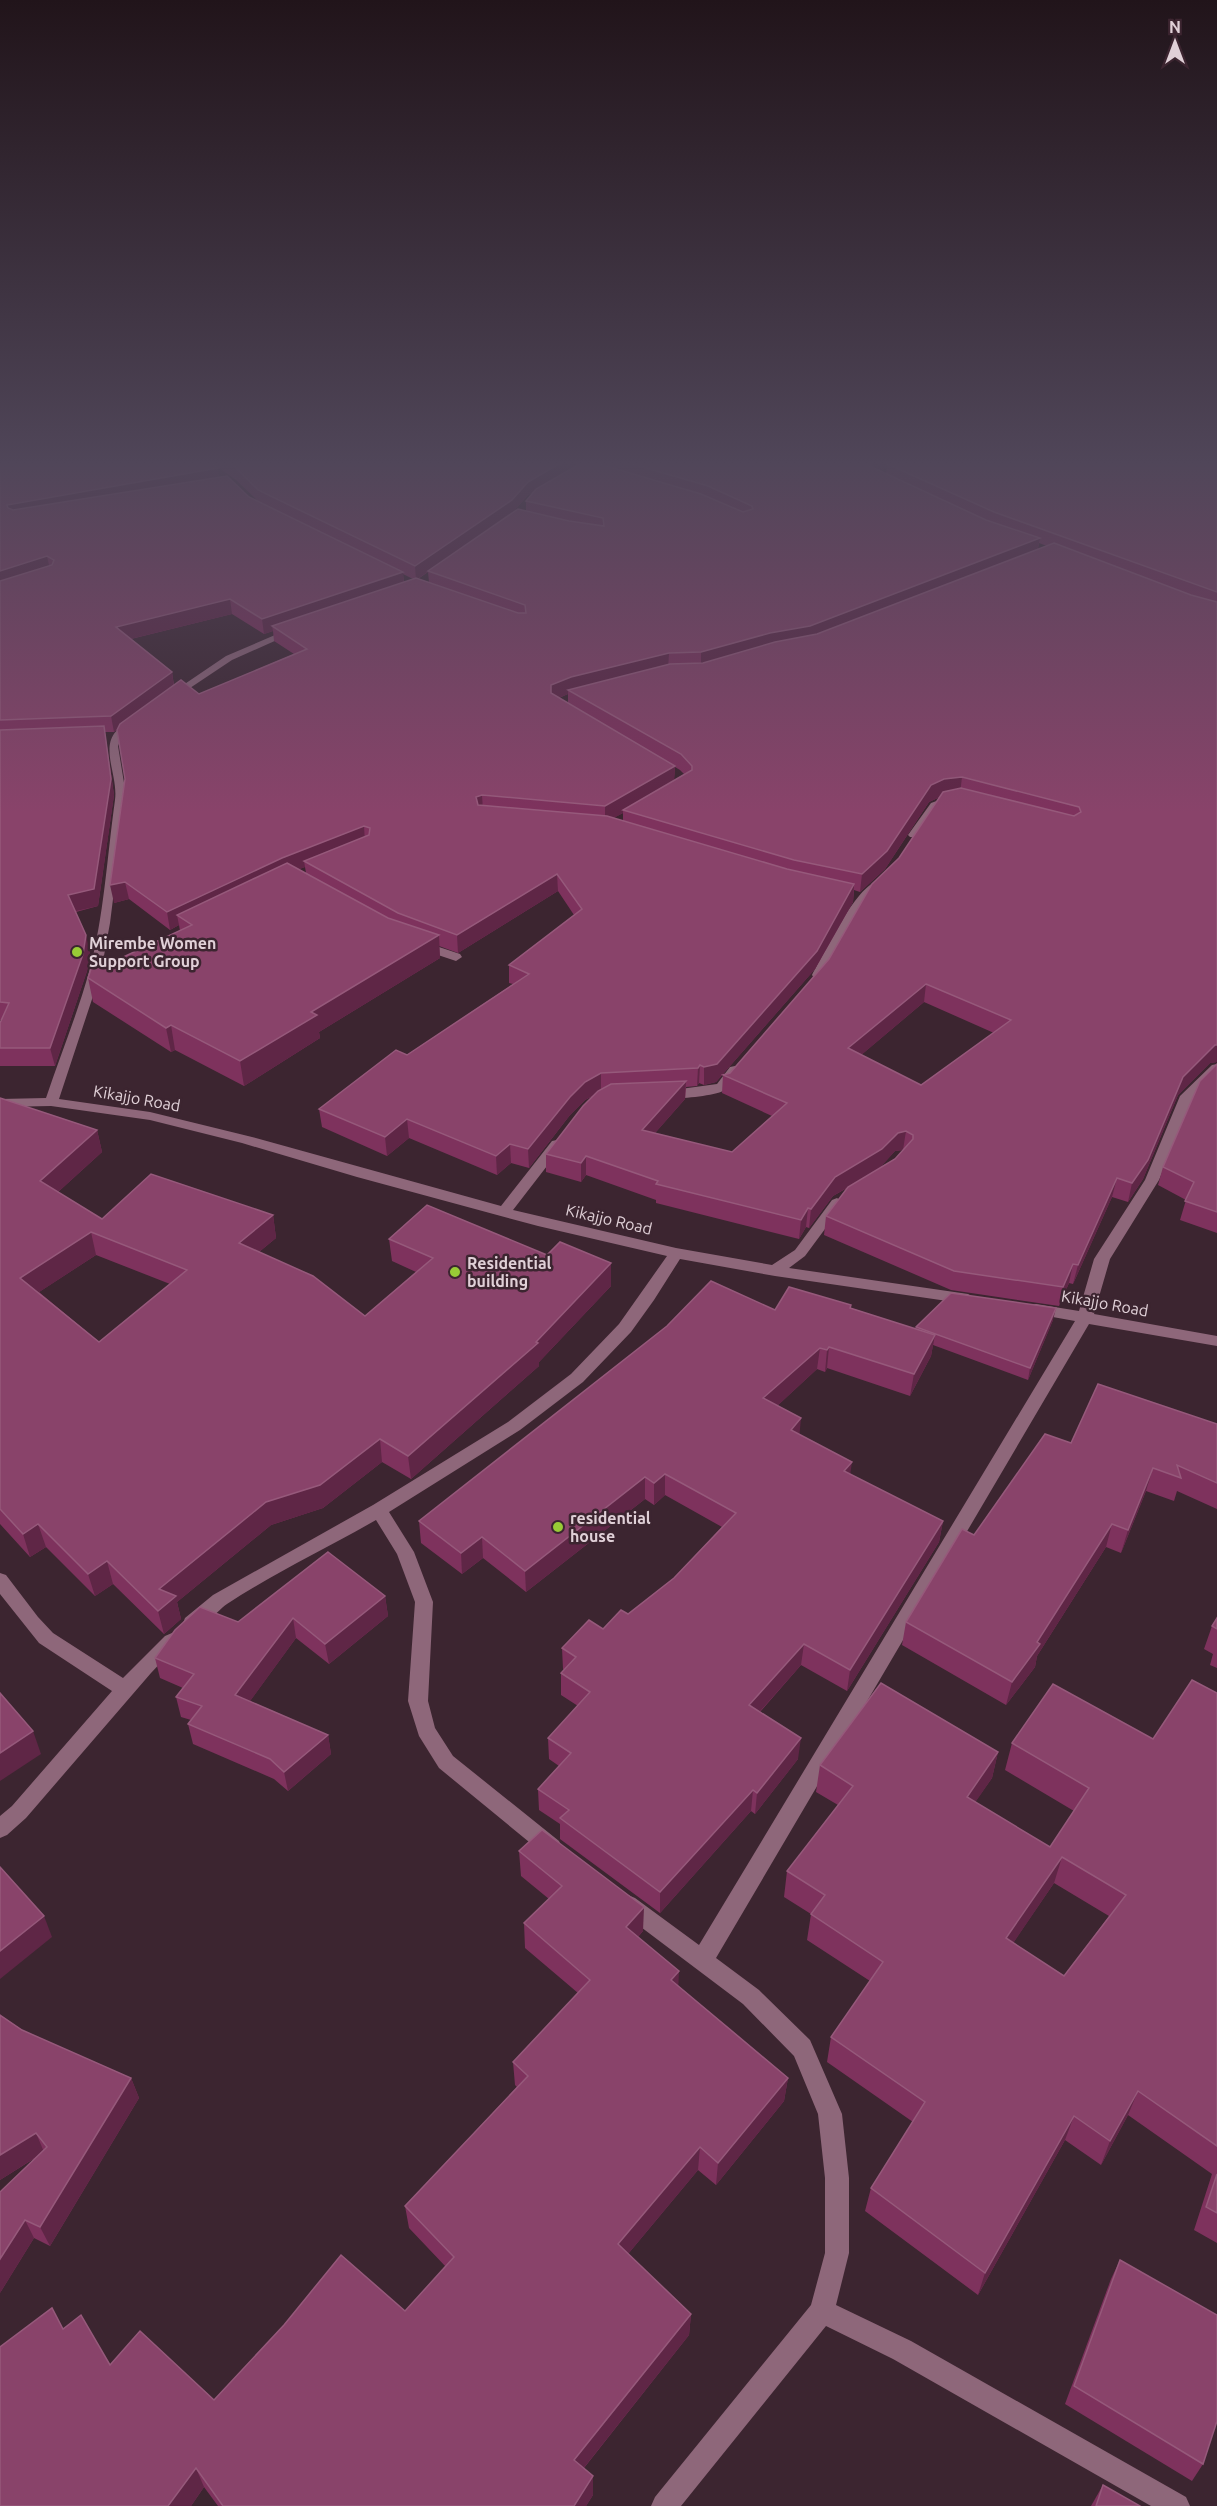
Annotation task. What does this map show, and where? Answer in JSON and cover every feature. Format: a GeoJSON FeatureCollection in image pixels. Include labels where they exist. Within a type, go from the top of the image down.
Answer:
{"type":"FeatureCollection","features":[{"type":"Feature","properties":{"kind":"street"},"geometry":{"type":"LineString","coordinates":[[161,704],[221,660],[257,642],[299,628]]}},
{"type":"Feature","properties":{"kind":"street"},"geometry":{"type":"LineString","coordinates":[[51,1102],[100,969],[121,795],[112,746],[117,737],[144,716]]}},
{"type":"Feature","properties":{"kind":"street"},"geometry":{"type":"LineString","coordinates":[[106,737],[117,737]]}},
{"type":"Feature","properties":{"kind":"street"},"geometry":{"type":"LineString","coordinates":[[910,842],[935,805],[946,800],[959,799]]}},
{"type":"Feature","properties":{"kind":"street"},"geometry":{"type":"LineString","coordinates":[[806,990],[822,972],[858,897],[891,872]]}},
{"type":"Feature","properties":{"kind":"street"},"geometry":{"type":"LineString","coordinates":[[405,939],[456,957]]}},
{"type":"Feature","properties":{"kind":"street"},"geometry":{"type":"LineString","coordinates":[[651,1095],[702,1092],[722,1087],[747,1056]]}},
{"type":"Feature","properties":{"kind":"street"},"geometry":{"type":"LineString","coordinates":[[702,1961],[1085,1317],[1102,1259],[1152,1180],[1187,1096],[1217,1068]]}},
{"type":"Feature","properties":{"kind":"street","name":"Kikajjo Road"},"geometry":{"type":"LineString","coordinates":[[0,1103],[51,1102],[150,1116],[504,1212],[676,1253],[775,1271],[980,1301]]}},
{"type":"Feature","properties":{"kind":"street"},"geometry":{"type":"LineString","coordinates":[[504,1212],[562,1138]]}},
{"type":"Feature","properties":{"kind":"street"},"geometry":{"type":"LineString","coordinates":[[775,1271],[800,1253],[839,1201],[848,1195]]}},
{"type":"Feature","properties":{"kind":"street"},"geometry":{"type":"LineString","coordinates":[[0,1829],[19,1812],[144,1667],[219,1600],[379,1510],[514,1426],[577,1378],[625,1328],[676,1253]]}},
{"type":"Feature","properties":{"kind":"street","name":"Kikajjo Road"},"geometry":{"type":"LineString","coordinates":[[1027,1308],[1217,1341]]}},
{"type":"Feature","properties":{"kind":"street"},"geometry":{"type":"LineString","coordinates":[[379,1510],[405,1552],[424,1602],[418,1701],[426,1730],[446,1762],[571,1862]]}},
{"type":"Feature","properties":{"kind":"street"},"geometry":{"type":"LineString","coordinates":[[0,1580],[31,1622],[46,1638],[125,1689]]}},
{"type":"Feature","properties":{"kind":"street"},"geometry":{"type":"LineString","coordinates":[[609,1890],[751,1997],[802,2048],[830,2114],[837,2178],[837,2253],[822,2312],[664,2506]]}},
{"type":"Feature","properties":{"kind":"street"},"geometry":{"type":"LineString","coordinates":[[822,2312],[902,2350],[1177,2506]]}},
{"type":"Feature","properties":{"kind":"building"},"geometry":{"type":"Polygon","coordinates":[[[10,578],[385,578],[262,619],[230,599],[116,627],[172,672],[111,716],[0,720],[0,581],[10,578]]]}},
{"type":"Feature","properties":{"kind":"building"},"geometry":{"type":"Polygon","coordinates":[[[416,578],[518,613],[526,613],[525,605],[448,578],[936,578],[810,626],[770,633],[701,652],[669,653],[571,677],[551,685],[551,693],[675,766],[605,806],[482,795],[476,797],[478,805],[607,816],[787,869],[854,884],[817,951],[717,1064],[704,1067],[700,1065],[698,1068],[601,1073],[585,1082],[570,1097],[528,1149],[510,1144],[496,1156],[407,1119],[385,1137],[319,1109],[396,1050],[407,1055],[529,974],[509,965],[582,909],[557,874],[457,935],[398,913],[304,861],[369,835],[370,828],[364,826],[282,858],[167,912],[125,882],[110,885],[125,779],[117,730],[120,724],[181,680],[199,694],[307,649],[272,626],[416,578]]]}},
{"type":"Feature","properties":{"kind":"building"},"geometry":{"type":"Polygon","coordinates":[[[963,578],[1146,578],[1217,602],[1217,1045],[1183,1077],[1148,1160],[1132,1183],[1117,1178],[1078,1265],[1073,1264],[1063,1287],[954,1271],[826,1216],[848,1187],[895,1159],[913,1139],[913,1135],[906,1131],[898,1133],[882,1149],[835,1177],[811,1209],[808,1208],[801,1220],[656,1184],[658,1181],[586,1156],[581,1163],[546,1154],[583,1106],[598,1091],[611,1084],[686,1081],[642,1130],[732,1152],[787,1103],[723,1075],[730,1073],[829,959],[872,884],[899,858],[943,792],[961,788],[1074,816],[1081,812],[1079,807],[962,777],[944,779],[931,785],[887,851],[862,874],[794,860],[623,810],[692,770],[692,766],[681,754],[568,690],[670,664],[703,663],[775,642],[817,634],[963,578]],[[926,984],[848,1048],[921,1085],[1011,1020],[926,984]]]}},
{"type":"Feature","properties":{"kind":"building"},"geometry":{"type":"Polygon","coordinates":[[[1178,578],[1217,578],[1217,592],[1178,578]]]}},
{"type":"Feature","properties":{"kind":"building"},"geometry":{"type":"Polygon","coordinates":[[[104,726],[111,779],[94,889],[68,895],[86,935],[83,954],[50,1048],[0,1048],[0,1023],[9,1003],[0,1002],[0,730],[104,726]]]}},
{"type":"Feature","properties":{"kind":"building"},"geometry":{"type":"Polygon","coordinates":[[[287,863],[388,918],[439,935],[311,1012],[317,1015],[240,1061],[171,1025],[166,1028],[88,978],[96,954],[102,967],[192,925],[177,915],[287,863]]]}},
{"type":"Feature","properties":{"kind":"building"},"geometry":{"type":"Polygon","coordinates":[[[1217,1064],[1217,1212],[1185,1201],[1194,1182],[1163,1167],[1200,1081],[1217,1064]]]}},
{"type":"Feature","properties":{"kind":"building"},"geometry":{"type":"Polygon","coordinates":[[[0,1098],[97,1130],[40,1181],[102,1219],[151,1174],[273,1215],[239,1243],[313,1276],[365,1316],[433,1258],[389,1239],[427,1205],[547,1255],[560,1242],[611,1263],[536,1342],[538,1343],[408,1456],[380,1439],[320,1485],[266,1502],[159,1589],[176,1596],[158,1611],[107,1561],[88,1574],[38,1524],[23,1534],[0,1509],[0,1098]],[[91,1232],[20,1278],[99,1342],[187,1270],[91,1232]]]}},
{"type":"Feature","properties":{"kind":"building"},"geometry":{"type":"Polygon","coordinates":[[[711,1281],[775,1310],[789,1287],[851,1305],[850,1308],[935,1335],[914,1374],[829,1347],[827,1350],[820,1348],[763,1398],[801,1418],[791,1430],[852,1462],[844,1471],[943,1521],[850,1670],[804,1644],[749,1705],[801,1738],[757,1793],[753,1790],[660,1892],[560,1818],[569,1810],[538,1789],[571,1753],[548,1738],[590,1692],[561,1673],[576,1657],[562,1648],[589,1620],[603,1629],[621,1610],[628,1614],[674,1578],[736,1513],[665,1474],[654,1483],[645,1477],[525,1571],[482,1537],[461,1553],[419,1521],[667,1326],[711,1281]]]}},
{"type":"Feature","properties":{"kind":"building"},"geometry":{"type":"Polygon","coordinates":[[[951,1293],[1056,1308],[1030,1368],[916,1327],[951,1293]]]}},
{"type":"Feature","properties":{"kind":"building"},"geometry":{"type":"Polygon","coordinates":[[[1098,1384],[1217,1424],[1217,1483],[1177,1465],[1181,1478],[1153,1468],[1128,1530],[1112,1524],[1037,1642],[1040,1644],[1012,1682],[906,1622],[962,1529],[974,1535],[1045,1434],[1071,1443],[1098,1384]]]}},
{"type":"Feature","properties":{"kind":"building"},"geometry":{"type":"Polygon","coordinates":[[[328,1552],[385,1596],[325,1644],[293,1618],[235,1695],[328,1735],[284,1772],[270,1759],[188,1724],[202,1706],[176,1697],[194,1674],[155,1658],[175,1630],[200,1607],[238,1622],[328,1552]]]}},
{"type":"Feature","properties":{"kind":"building"},"geometry":{"type":"Polygon","coordinates":[[[1217,1618],[1217,1629],[1212,1626],[1217,1618]]]}},
{"type":"Feature","properties":{"kind":"building"},"geometry":{"type":"Polygon","coordinates":[[[1192,1680],[1217,1693],[1217,2146],[1138,2091],[1110,2141],[1074,2116],[985,2273],[871,2188],[925,2102],[831,2037],[883,1962],[811,1914],[825,1895],[787,1871],[853,1786],[820,1765],[881,1683],[998,1752],[967,1797],[1050,1847],[1089,1788],[1012,1743],[1053,1684],[1153,1739],[1192,1680]],[[1062,1857],[1006,1938],[1064,1976],[1126,1895],[1062,1857]]]}},
{"type":"Feature","properties":{"kind":"building"},"geometry":{"type":"Polygon","coordinates":[[[0,1693],[33,1731],[0,1753],[0,1693]]]}},
{"type":"Feature","properties":{"kind":"building"},"geometry":{"type":"Polygon","coordinates":[[[542,1830],[644,1907],[626,1927],[679,1971],[671,1980],[788,2078],[718,2163],[700,2147],[618,2244],[691,2314],[574,2460],[593,2476],[574,2506],[223,2506],[196,2468],[168,2506],[0,2506],[0,2347],[52,2308],[63,2329],[81,2315],[110,2365],[140,2331],[214,2400],[284,2325],[341,2255],[405,2311],[454,2257],[405,2206],[528,2076],[513,2062],[590,1980],[524,1923],[562,1886],[519,1851],[542,1830]]]}},
{"type":"Feature","properties":{"kind":"building"},"geometry":{"type":"Polygon","coordinates":[[[0,1867],[44,1916],[0,1951],[0,1867]]]}},
{"type":"Feature","properties":{"kind":"building"},"geometry":{"type":"Polygon","coordinates":[[[0,2015],[22,2030],[131,2078],[40,2227],[25,2220],[0,2259],[0,2192],[47,2147],[36,2133],[0,2155],[0,2015]]]}},
{"type":"Feature","properties":{"kind":"building"},"geometry":{"type":"Polygon","coordinates":[[[1217,2174],[1217,2213],[1206,2207],[1217,2174]]]}},
{"type":"Feature","properties":{"kind":"building"},"geometry":{"type":"Polygon","coordinates":[[[1120,2260],[1217,2315],[1217,2421],[1203,2464],[1074,2386],[1120,2260]]]}},
{"type":"Feature","properties":{"kind":"building"},"geometry":{"type":"Polygon","coordinates":[[[1103,2485],[1140,2506],[1096,2506],[1103,2485]]]}},
{"type":"Feature","properties":{"kind":"place","name":"Mirembe Women Support Group"},"geometry":{"type":"Point","coordinates":[77,952]}},
{"type":"Feature","properties":{"kind":"place","name":"Residential building"},"geometry":{"type":"Point","coordinates":[455,1272]}},
{"type":"Feature","properties":{"kind":"place","name":"residential house"},"geometry":{"type":"Point","coordinates":[558,1527]}}]}
